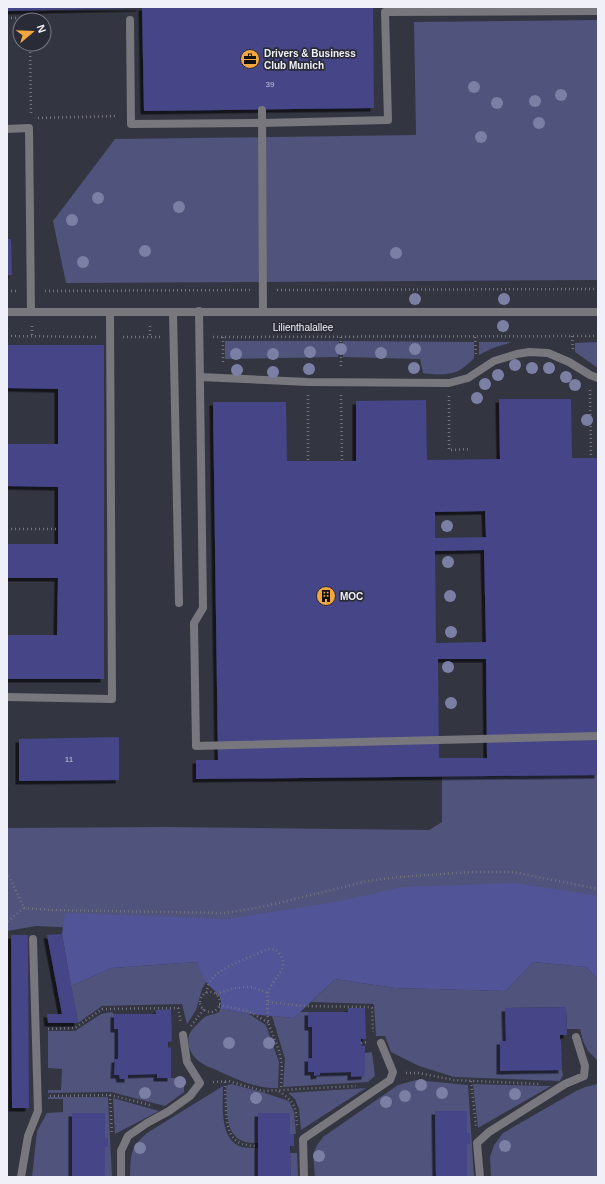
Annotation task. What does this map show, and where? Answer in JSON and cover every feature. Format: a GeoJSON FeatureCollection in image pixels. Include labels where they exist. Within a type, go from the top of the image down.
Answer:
{"type":"FeatureCollection","features":[{"type":"Feature","properties":{"kind":"street"},"geometry":{"type":"LineString","coordinates":[[130,20],[131,124],[262,123],[388,120],[385,12],[598,11]]}},
{"type":"Feature","properties":{"kind":"street"},"geometry":{"type":"LineString","coordinates":[[262,110],[263,312]]}},
{"type":"Feature","properties":{"kind":"street"},"geometry":{"type":"LineString","coordinates":[[7,129],[29,128],[32,312]]}},
{"type":"Feature","properties":{"kind":"street","name":"Lilienthalallee"},"geometry":{"type":"LineString","coordinates":[[7,312],[598,312]]}},
{"type":"Feature","properties":{"kind":"street"},"geometry":{"type":"LineString","coordinates":[[7,697],[112,699],[110,312]]}},
{"type":"Feature","properties":{"kind":"street"},"geometry":{"type":"LineString","coordinates":[[173,312],[179,603]]}},
{"type":"Feature","properties":{"kind":"street"},"geometry":{"type":"LineString","coordinates":[[199,312],[203,608],[194,623],[196,746],[598,736]]}},
{"type":"Feature","properties":{"kind":"street"},"geometry":{"type":"LineString","coordinates":[[200,377],[308,382],[449,383],[468,378],[494,361],[529,352],[548,354],[562,359],[590,376],[598,378]]}},
{"type":"Feature","properties":{"kind":"street"},"geometry":{"type":"LineString","coordinates":[[21,1177],[28,1136],[38,1111],[33,939]]}},
{"type":"Feature","properties":{"kind":"street"},"geometry":{"type":"LineString","coordinates":[[121,1177],[122,1151],[128,1136],[147,1123],[169,1111],[190,1096],[200,1083],[187,1062],[183,1035]]}},
{"type":"Feature","properties":{"kind":"street"},"geometry":{"type":"LineString","coordinates":[[480,1177],[477,1143],[489,1132],[565,1084],[584,1076],[585,1066],[576,1037]]}},
{"type":"Feature","properties":{"kind":"street"},"geometry":{"type":"LineString","coordinates":[[304,1177],[303,1139],[390,1080],[393,1072],[380,1043]]}},
{"type":"Feature","properties":{"kind":"path"},"geometry":{"type":"LineString","coordinates":[[30,52],[31,118],[131,116]]}},
{"type":"Feature","properties":{"kind":"path"},"geometry":{"type":"LineString","coordinates":[[7,291],[598,288]]}},
{"type":"Feature","properties":{"kind":"path"},"geometry":{"type":"LineString","coordinates":[[31,321],[32,336]]}},
{"type":"Feature","properties":{"kind":"path"},"geometry":{"type":"LineString","coordinates":[[7,336],[174,337]]}},
{"type":"Feature","properties":{"kind":"path","name":"Lilienthalallee"},"geometry":{"type":"LineString","coordinates":[[200,337],[598,336]]}},
{"type":"Feature","properties":{"kind":"path"},"geometry":{"type":"LineString","coordinates":[[223,337],[223,378]]}},
{"type":"Feature","properties":{"kind":"path"},"geometry":{"type":"LineString","coordinates":[[341,337],[342,461]]}},
{"type":"Feature","properties":{"kind":"path"},"geometry":{"type":"LineString","coordinates":[[590,376],[591,458]]}},
{"type":"Feature","properties":{"kind":"path"},"geometry":{"type":"LineString","coordinates":[[308,382],[308,461]]}},
{"type":"Feature","properties":{"kind":"path"},"geometry":{"type":"LineString","coordinates":[[449,383],[449,450],[471,449]]}},
{"type":"Feature","properties":{"kind":"path"},"geometry":{"type":"LineString","coordinates":[[7,529],[58,530]]}},
{"type":"Feature","properties":{"kind":"path"},"geometry":{"type":"LineString","coordinates":[[7,872],[24,908]]}},
{"type":"Feature","properties":{"kind":"path"},"geometry":{"type":"LineString","coordinates":[[7,922],[24,908],[50,910],[224,912],[262,907],[368,881],[399,877],[471,872],[513,872],[598,889]]}},
{"type":"Feature","properties":{"kind":"path"},"geometry":{"type":"LineString","coordinates":[[206,993],[211,992],[219,997],[220,1003],[218,1008],[214,1011],[208,1012],[204,1009],[201,1005],[201,1000],[202,996],[206,993],[209,983],[216,974],[231,965],[268,949],[277,950],[281,956],[283,964],[280,973],[270,987],[268,993],[269,1023],[281,1061],[280,1090],[291,1100],[297,1111],[298,1134],[303,1139]]}},
{"type":"Feature","properties":{"kind":"path"},"geometry":{"type":"LineString","coordinates":[[216,994],[234,988],[252,988],[268,993]]}},
{"type":"Feature","properties":{"kind":"path"},"geometry":{"type":"LineString","coordinates":[[268,1002],[303,1006],[369,1007],[372,1008],[373,1034]]}},
{"type":"Feature","properties":{"kind":"path"},"geometry":{"type":"LineString","coordinates":[[219,1005],[248,1011],[269,1023]]}},
{"type":"Feature","properties":{"kind":"path"},"geometry":{"type":"LineString","coordinates":[[36,1029],[75,1028],[102,1009],[178,1008],[183,1035]]}},
{"type":"Feature","properties":{"kind":"path"},"geometry":{"type":"LineString","coordinates":[[183,1035],[204,1009]]}},
{"type":"Feature","properties":{"kind":"path"},"geometry":{"type":"LineString","coordinates":[[361,1042],[369,1042]]}},
{"type":"Feature","properties":{"kind":"path"},"geometry":{"type":"LineString","coordinates":[[470,1081],[477,1143]]}},
{"type":"Feature","properties":{"kind":"path"},"geometry":{"type":"LineString","coordinates":[[225,1082],[227,1126],[230,1134],[235,1140],[242,1144],[258,1146]]}},
{"type":"Feature","properties":{"kind":"path"},"geometry":{"type":"LineString","coordinates":[[38,1096],[110,1095],[169,1111]]}},
{"type":"Feature","properties":{"kind":"path"},"geometry":{"type":"LineString","coordinates":[[110,1095],[112,1134]]}},
{"type":"Feature","properties":{"kind":"shaded area"},"geometry":{"type":"Polygon","coordinates":[[[598,20],[598,280],[66,283],[53,221],[115,139],[416,135],[414,22],[598,20]]]}},
{"type":"Feature","properties":{"kind":"shaded area"},"geometry":{"type":"Polygon","coordinates":[[[225,341],[339,341],[338,357],[225,359],[225,341]]]}},
{"type":"Feature","properties":{"kind":"shaded area"},"geometry":{"type":"Polygon","coordinates":[[[343,341],[474,342],[474,358],[463,368],[453,373],[426,374],[423,373],[420,359],[343,357],[343,341]]]}},
{"type":"Feature","properties":{"kind":"shaded area"},"geometry":{"type":"Polygon","coordinates":[[[479,342],[512,342],[493,348],[479,355],[479,342]]]}},
{"type":"Feature","properties":{"kind":"shaded area"},"geometry":{"type":"Polygon","coordinates":[[[598,342],[598,368],[575,352],[575,343],[598,342]]]}},
{"type":"Feature","properties":{"kind":"shaded area"},"geometry":{"type":"Polygon","coordinates":[[[598,775],[598,929],[122,930],[36,926],[7,931],[7,828],[164,827],[429,830],[442,822],[442,777],[598,775]]]}},
{"type":"Feature","properties":{"kind":"shaded area"},"geometry":{"type":"Polygon","coordinates":[[[515,883],[598,896],[598,979],[586,967],[533,962],[506,991],[395,988],[335,979],[294,1018],[249,1014],[220,1009],[220,997],[205,981],[197,962],[111,968],[71,986],[62,934],[65,913],[227,919],[336,902],[403,887],[515,883]]]}},
{"type":"Feature","properties":{"kind":"shaded area"},"geometry":{"type":"Polygon","coordinates":[[[197,962],[206,982],[202,989],[196,1010],[187,1024],[182,1004],[102,1006],[78,1023],[71,986],[111,968],[197,962]]]}},
{"type":"Feature","properties":{"kind":"shaded area"},"geometry":{"type":"Polygon","coordinates":[[[533,962],[586,967],[598,979],[598,1061],[588,1051],[583,1041],[580,1029],[567,1029],[566,1007],[505,1008],[506,1041],[500,1041],[500,1071],[562,1070],[563,1075],[560,1081],[454,1077],[419,1066],[391,1052],[385,1036],[376,1036],[374,1004],[311,1002],[335,979],[395,988],[506,991],[533,962]]]}},
{"type":"Feature","properties":{"kind":"shaded area"},"geometry":{"type":"Polygon","coordinates":[[[220,1009],[249,1014],[266,1025],[279,1062],[278,1088],[262,1087],[237,1079],[205,1065],[194,1057],[188,1043],[190,1033],[205,1017],[219,1012],[220,1009]]]}},
{"type":"Feature","properties":{"kind":"shaded area"},"geometry":{"type":"Polygon","coordinates":[[[111,1012],[114,1014],[114,1029],[118,1029],[118,1059],[115,1060],[114,1075],[119,1075],[120,1079],[128,1079],[128,1075],[157,1074],[157,1078],[184,1078],[184,1092],[165,1106],[111,1092],[48,1093],[48,1090],[61,1090],[62,1069],[48,1068],[48,1031],[75,1031],[101,1014],[111,1012]]]}},
{"type":"Feature","properties":{"kind":"shaded area"},"geometry":{"type":"Polygon","coordinates":[[[300,1012],[308,1012],[308,1027],[312,1027],[312,1058],[308,1058],[308,1072],[314,1072],[314,1076],[320,1075],[320,1073],[351,1072],[351,1077],[365,1076],[365,1053],[372,1052],[375,1076],[368,1082],[283,1087],[285,1059],[272,1016],[294,1018],[300,1012]]]}},
{"type":"Feature","properties":{"kind":"shaded area"},"geometry":{"type":"Polygon","coordinates":[[[416,1080],[468,1085],[474,1177],[315,1177],[313,1154],[323,1137],[398,1085],[416,1080]]]}},
{"type":"Feature","properties":{"kind":"shaded area"},"geometry":{"type":"Polygon","coordinates":[[[231,1084],[289,1101],[294,1112],[296,1134],[290,1134],[290,1113],[258,1113],[258,1143],[246,1142],[238,1139],[229,1125],[226,1086],[231,1084]]]}},
{"type":"Feature","properties":{"kind":"shaded area"},"geometry":{"type":"Polygon","coordinates":[[[473,1084],[551,1086],[478,1128],[473,1084]]]}},
{"type":"Feature","properties":{"kind":"shaded area"},"geometry":{"type":"Polygon","coordinates":[[[598,1084],[598,1177],[491,1177],[490,1157],[494,1145],[503,1133],[576,1091],[598,1084]]]}},
{"type":"Feature","properties":{"kind":"shaded area"},"geometry":{"type":"Polygon","coordinates":[[[223,1086],[223,1112],[226,1130],[229,1137],[242,1147],[258,1148],[258,1177],[130,1177],[132,1152],[137,1143],[147,1133],[223,1086]]]}},
{"type":"Feature","properties":{"kind":"shaded area"},"geometry":{"type":"Polygon","coordinates":[[[366,1088],[301,1130],[299,1109],[295,1099],[288,1093],[366,1088]]]}},
{"type":"Feature","properties":{"kind":"shaded area"},"geometry":{"type":"Polygon","coordinates":[[[48,1097],[108,1097],[112,1177],[32,1177],[37,1131],[47,1113],[63,1112],[63,1099],[48,1099],[48,1097]]]}},
{"type":"Feature","properties":{"kind":"shaded area"},"geometry":{"type":"Polygon","coordinates":[[[113,1098],[159,1111],[115,1134],[113,1098]]]}},
{"type":"Feature","properties":{"kind":"shaded area"},"geometry":{"type":"Polygon","coordinates":[[[290,1153],[297,1153],[298,1177],[291,1177],[290,1153]]]}},
{"type":"Feature","properties":{"kind":"building"},"geometry":{"type":"Polygon","coordinates":[[[7,7],[140,7],[140,8],[7,11],[7,7]]]}},
{"type":"Feature","properties":{"kind":"building"},"geometry":{"type":"Polygon","coordinates":[[[142,7],[373,7],[374,108],[144,111],[142,7]]]}},
{"type":"Feature","properties":{"kind":"building"},"geometry":{"type":"Polygon","coordinates":[[[7,239],[11,239],[12,275],[7,275],[7,239]]]}},
{"type":"Feature","properties":{"kind":"building"},"geometry":{"type":"Polygon","coordinates":[[[7,345],[104,345],[104,679],[7,679],[7,635],[57,635],[58,578],[7,578],[7,544],[58,544],[58,487],[7,486],[7,444],[58,444],[58,389],[7,388],[7,345]]]}},
{"type":"Feature","properties":{"kind":"building","name":"MOC"},"geometry":{"type":"Polygon","coordinates":[[[499,399],[571,399],[572,458],[598,458],[598,775],[196,779],[196,760],[218,760],[213,402],[286,402],[287,461],[356,461],[356,401],[426,400],[427,460],[500,459],[499,399]],[[485,511],[435,512],[435,538],[486,537],[485,511]],[[484,550],[435,551],[436,643],[486,642],[484,550]],[[438,659],[439,758],[487,758],[486,659],[438,659]]]}},
{"type":"Feature","properties":{"kind":"building"},"geometry":{"type":"Polygon","coordinates":[[[119,737],[119,780],[19,781],[19,739],[119,737]]]}},
{"type":"Feature","properties":{"kind":"building"},"geometry":{"type":"Polygon","coordinates":[[[62,934],[78,1023],[48,1023],[47,1014],[62,1014],[47,935],[62,934]]]}},
{"type":"Feature","properties":{"kind":"building"},"geometry":{"type":"Polygon","coordinates":[[[11,935],[28,935],[29,1108],[12,1108],[11,935]]]}},
{"type":"Feature","properties":{"kind":"building"},"geometry":{"type":"Polygon","coordinates":[[[566,1007],[567,1035],[560,1035],[562,1070],[500,1071],[500,1041],[506,1041],[505,1008],[566,1007]]]}},
{"type":"Feature","properties":{"kind":"building"},"geometry":{"type":"Polygon","coordinates":[[[348,1008],[365,1008],[366,1039],[361,1039],[361,1046],[365,1046],[365,1076],[351,1077],[351,1072],[320,1073],[320,1075],[314,1076],[314,1072],[308,1072],[308,1058],[312,1058],[312,1027],[308,1027],[308,1012],[348,1012],[348,1008]]]}},
{"type":"Feature","properties":{"kind":"building"},"geometry":{"type":"Polygon","coordinates":[[[171,1009],[172,1041],[168,1042],[168,1048],[171,1047],[171,1078],[157,1078],[157,1074],[128,1075],[128,1079],[120,1079],[119,1075],[114,1075],[115,1059],[118,1059],[118,1029],[114,1029],[114,1014],[156,1014],[156,1010],[171,1009]]]}},
{"type":"Feature","properties":{"kind":"building"},"geometry":{"type":"Polygon","coordinates":[[[435,1111],[467,1111],[467,1133],[470,1133],[470,1144],[467,1144],[467,1177],[436,1177],[435,1111]]]}},
{"type":"Feature","properties":{"kind":"building"},"geometry":{"type":"Polygon","coordinates":[[[72,1113],[105,1113],[105,1138],[108,1138],[108,1147],[105,1147],[105,1177],[72,1177],[72,1113]]]}},
{"type":"Feature","properties":{"kind":"building"},"geometry":{"type":"Polygon","coordinates":[[[258,1113],[290,1113],[290,1134],[294,1134],[294,1146],[290,1146],[291,1177],[258,1177],[258,1113]]]}},
{"type":"Feature","properties":{"kind":"place","name":"Drivers & Business Club Munich"},"geometry":{"type":"Point","coordinates":[250,59]}},
{"type":"Feature","properties":{"kind":"place","name":"MOC"},"geometry":{"type":"Point","coordinates":[326,596]}}]}
